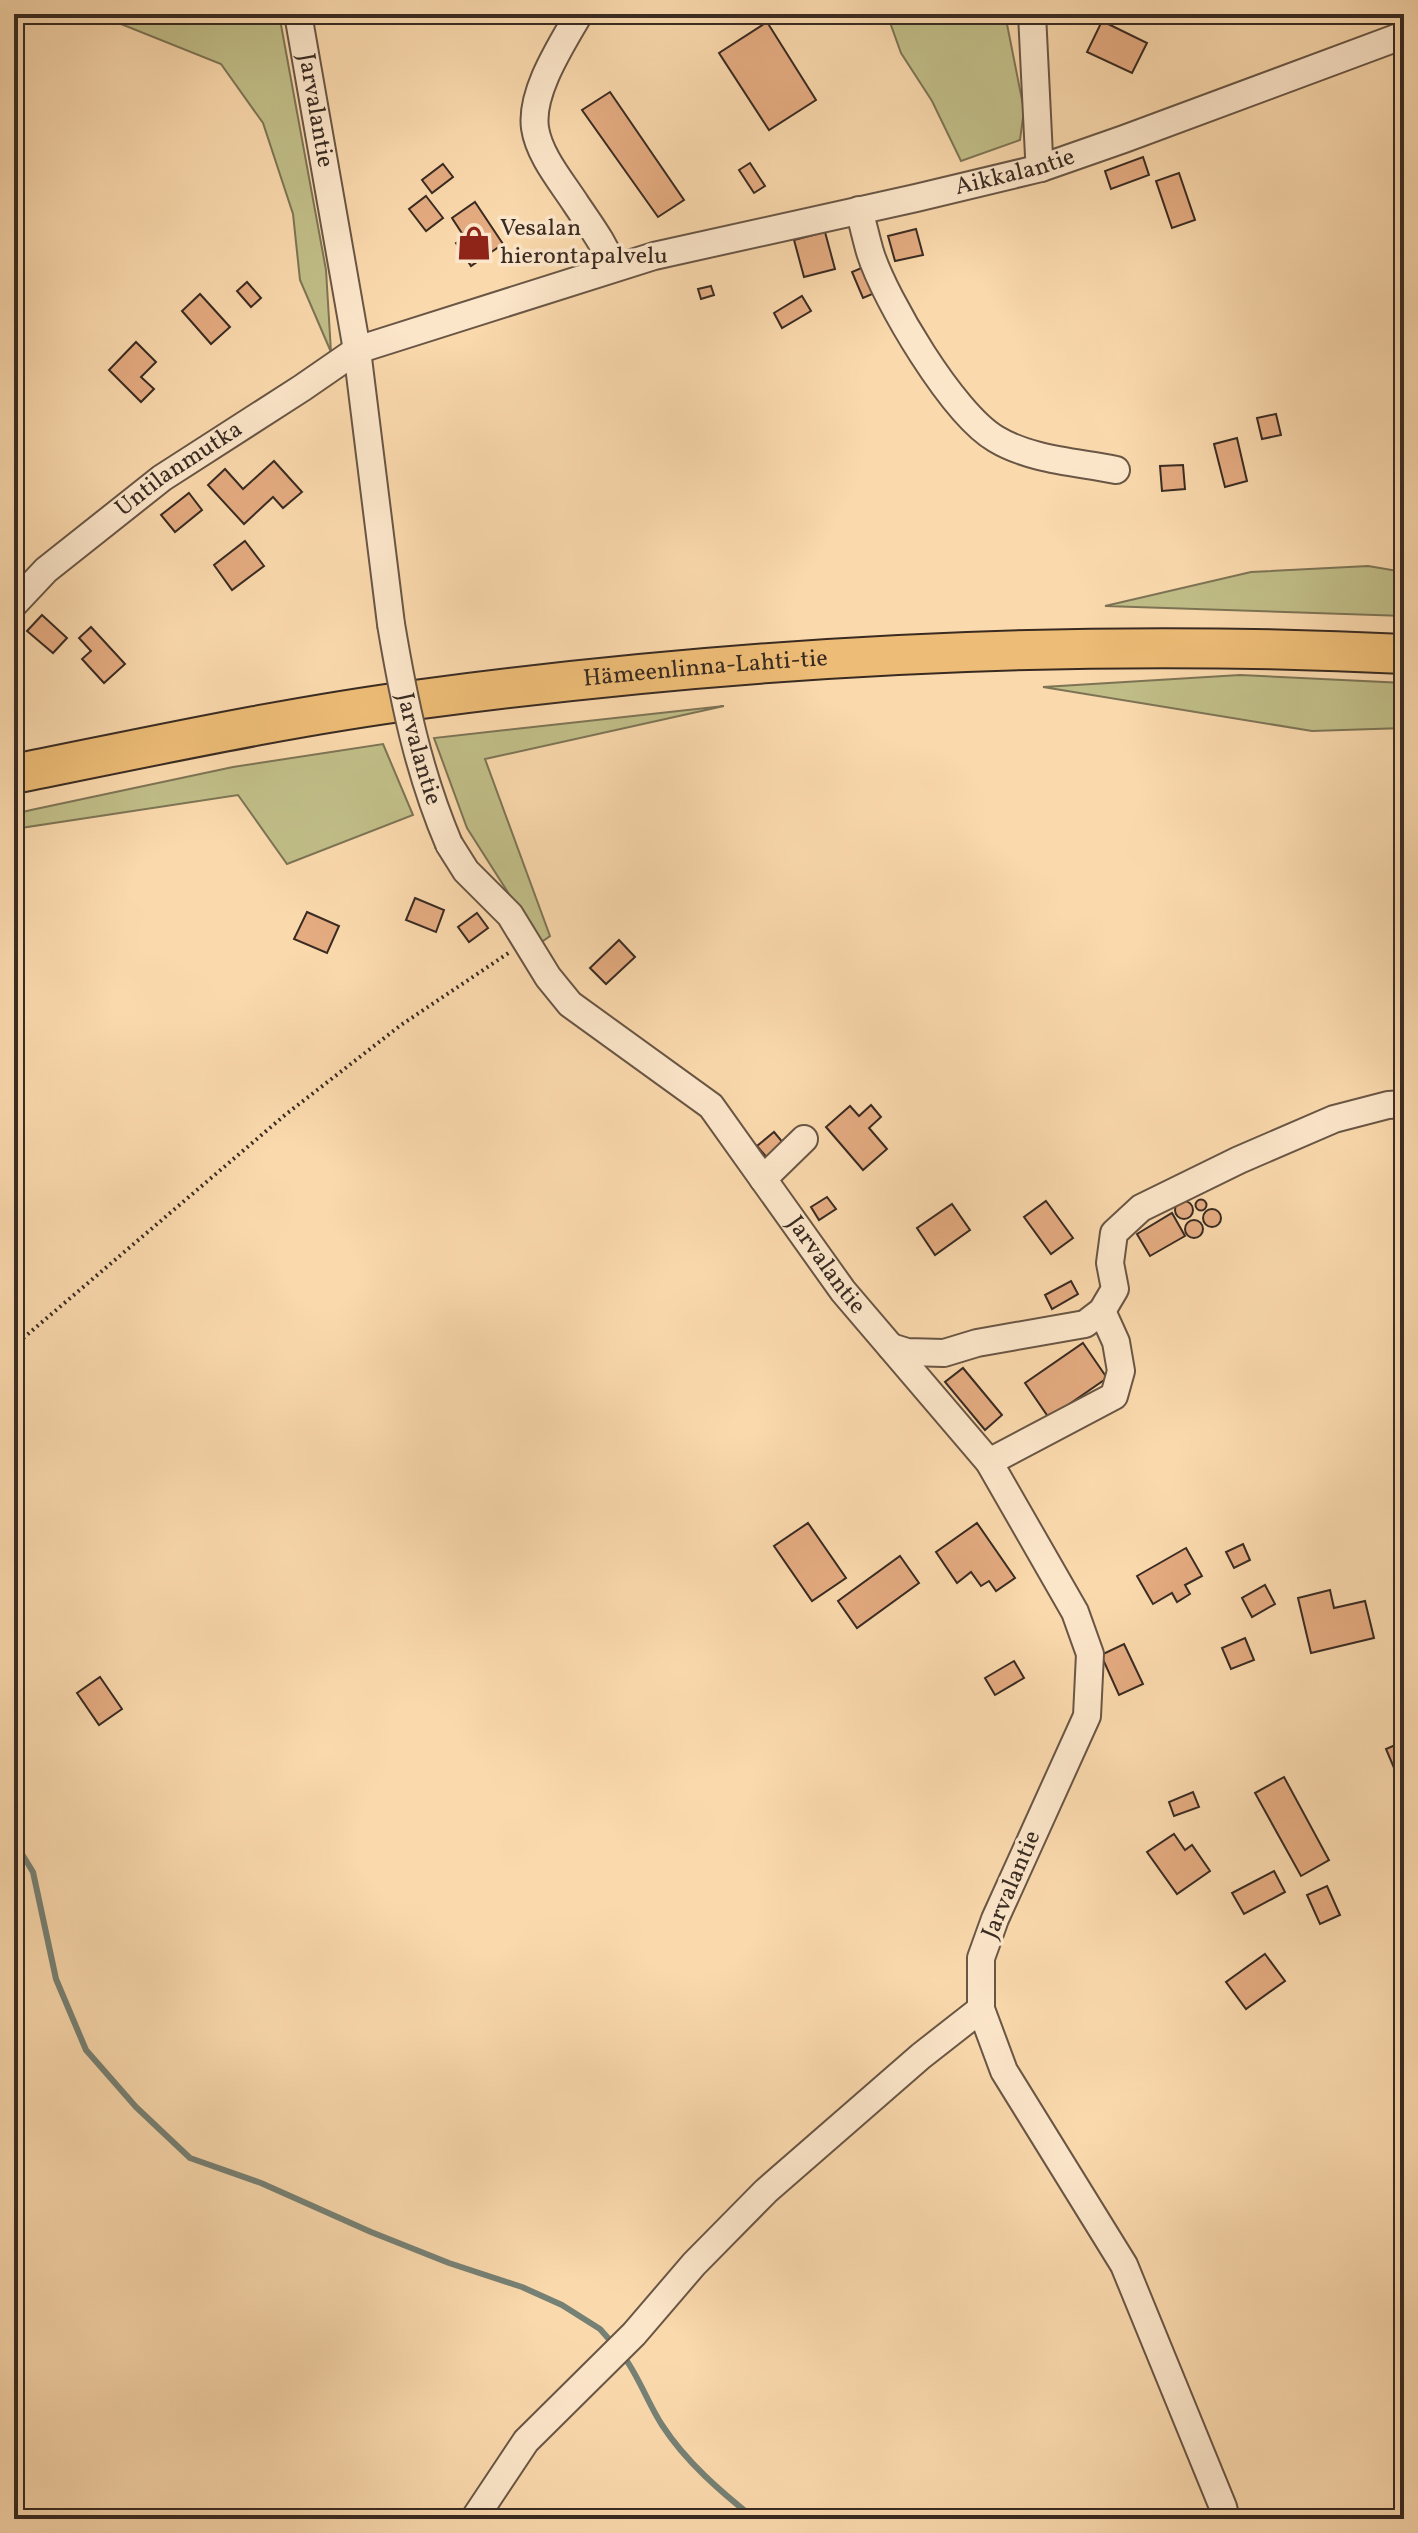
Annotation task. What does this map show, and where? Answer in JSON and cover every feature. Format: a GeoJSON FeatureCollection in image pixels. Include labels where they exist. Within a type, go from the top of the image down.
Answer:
{"type":"FeatureCollection","features":[{"type":"Feature","properties":{"kind":"highway","name":"Hämeenlinna-Lahti-tie"},"geometry":{"type":"LineString","coordinates":[[14,774],[265,724],[420,699],[739,665],[890,656],[1142,649],[1404,654]]}},
{"type":"Feature","properties":{"kind":"street","name":"Jarvalantie"},"geometry":{"type":"LineString","coordinates":[[298,14],[357,350],[391,624],[407,715],[422,774],[449,844],[466,871],[510,915],[548,977],[570,1004],[711,1106],[843,1291],[989,1462],[1075,1612],[1090,1654],[1087,1716],[995,1919],[981,1958],[981,2009],[1004,2071],[1124,2265],[1226,2519]]}},
{"type":"Feature","properties":{"kind":"street"},"geometry":{"type":"LineString","coordinates":[[579,14],[548,72],[536,103],[535,128],[545,155],[606,249],[613,268]]}},
{"type":"Feature","properties":{"kind":"street"},"geometry":{"type":"LineString","coordinates":[[1032,14],[1041,168]]}},
{"type":"Feature","properties":{"kind":"street","name":"Aikkalantie"},"geometry":{"type":"LineString","coordinates":[[357,350],[613,268],[709,242],[1041,168],[1404,35]]}},
{"type":"Feature","properties":{"kind":"street"},"geometry":{"type":"LineString","coordinates":[[859,210],[871,254],[915,342],[975,424],[996,439],[1023,451],[1116,470]]}},
{"type":"Feature","properties":{"kind":"street","name":"Untilanmutka"},"geometry":{"type":"LineString","coordinates":[[14,604],[46,570],[162,478],[357,350]]}},
{"type":"Feature","properties":{"kind":"street"},"geometry":{"type":"LineString","coordinates":[[891,1347],[907,1352],[944,1353],[977,1343],[1085,1324],[1102,1311],[1115,1289],[1110,1263],[1114,1233],[1141,1208],[1239,1160],[1334,1119],[1404,1104]]}},
{"type":"Feature","properties":{"kind":"street"},"geometry":{"type":"LineString","coordinates":[[763,1179],[804,1139]]}},
{"type":"Feature","properties":{"kind":"street"},"geometry":{"type":"LineString","coordinates":[[989,1462],[1114,1396],[1121,1371],[1116,1342],[1102,1311]]}},
{"type":"Feature","properties":{"kind":"street"},"geometry":{"type":"LineString","coordinates":[[474,2519],[526,2441],[634,2334],[694,2264],[766,2191],[921,2056],[981,2009]]}},
{"type":"Feature","properties":{"kind":"path"},"geometry":{"type":"LineString","coordinates":[[14,1346],[285,1115],[401,1025],[526,941]]}},
{"type":"Feature","properties":{"kind":"shaded area"},"geometry":{"type":"Polygon","coordinates":[[[96,14],[279,14],[326,270],[331,352],[300,280],[293,214],[263,123],[221,64],[96,14]]]}},
{"type":"Feature","properties":{"kind":"shaded area"},"geometry":{"type":"Polygon","coordinates":[[[887,14],[1005,14],[1024,110],[1020,140],[961,161],[932,101],[901,53],[887,14]]]}},
{"type":"Feature","properties":{"kind":"shaded area"},"geometry":{"type":"Polygon","coordinates":[[[1368,566],[1404,572],[1404,616],[1105,606],[1251,572],[1368,566]]]}},
{"type":"Feature","properties":{"kind":"shaded area"},"geometry":{"type":"Polygon","coordinates":[[[1240,675],[1404,683],[1404,728],[1312,731],[1043,687],[1240,675]]]}},
{"type":"Feature","properties":{"kind":"shaded area"},"geometry":{"type":"Polygon","coordinates":[[[724,706],[485,759],[550,936],[540,943],[467,828],[434,738],[724,706]]]}},
{"type":"Feature","properties":{"kind":"shaded area"},"geometry":{"type":"Polygon","coordinates":[[[383,744],[413,815],[287,864],[238,795],[14,829],[14,814],[31,810],[233,767],[383,744]]]}},
{"type":"Feature","properties":{"kind":"building"},"geometry":{"type":"Polygon","coordinates":[[[1102,21],[1147,43],[1132,73],[1087,52],[1102,21]]]}},
{"type":"Feature","properties":{"kind":"building"},"geometry":{"type":"Polygon","coordinates":[[[767,22],[816,100],[769,130],[719,53],[767,22]]]}},
{"type":"Feature","properties":{"kind":"building"},"geometry":{"type":"Polygon","coordinates":[[[610,92],[684,200],[658,217],[582,110],[610,92]]]}},
{"type":"Feature","properties":{"kind":"building"},"geometry":{"type":"Polygon","coordinates":[[[1143,157],[1149,175],[1111,189],[1105,171],[1143,157]]]}},
{"type":"Feature","properties":{"kind":"building"},"geometry":{"type":"Polygon","coordinates":[[[750,163],[765,186],[754,193],[739,170],[750,163]]]}},
{"type":"Feature","properties":{"kind":"building"},"geometry":{"type":"Polygon","coordinates":[[[443,164],[453,177],[432,193],[422,180],[443,164]]]}},
{"type":"Feature","properties":{"kind":"building"},"geometry":{"type":"Polygon","coordinates":[[[1179,173],[1195,220],[1172,228],[1156,181],[1179,173]]]}},
{"type":"Feature","properties":{"kind":"building"},"geometry":{"type":"Polygon","coordinates":[[[426,196],[443,218],[426,231],[409,209],[426,196]]]}},
{"type":"Feature","properties":{"kind":"building"},"geometry":{"type":"Polygon","coordinates":[[[475,202],[503,244],[471,266],[456,243],[465,238],[452,218],[475,202]]]}},
{"type":"Feature","properties":{"kind":"building"},"geometry":{"type":"Polygon","coordinates":[[[916,229],[923,255],[895,261],[888,236],[916,229]]]}},
{"type":"Feature","properties":{"kind":"building"},"geometry":{"type":"Polygon","coordinates":[[[825,232],[835,269],[804,277],[794,240],[825,232]]]}},
{"type":"Feature","properties":{"kind":"building"},"geometry":{"type":"Polygon","coordinates":[[[866,266],[877,292],[863,298],[852,272],[866,266]]]}},
{"type":"Feature","properties":{"kind":"building"},"geometry":{"type":"Polygon","coordinates":[[[247,282],[261,298],[251,307],[237,291],[247,282]]]}},
{"type":"Feature","properties":{"kind":"building"},"geometry":{"type":"Polygon","coordinates":[[[711,286],[714,295],[701,299],[698,289],[711,286]]]}},
{"type":"Feature","properties":{"kind":"building"},"geometry":{"type":"Polygon","coordinates":[[[200,294],[230,327],[211,344],[182,311],[200,294]]]}},
{"type":"Feature","properties":{"kind":"building"},"geometry":{"type":"Polygon","coordinates":[[[802,296],[811,311],[782,328],[774,313],[802,296]]]}},
{"type":"Feature","properties":{"kind":"building"},"geometry":{"type":"Polygon","coordinates":[[[136,342],[156,362],[141,377],[154,389],[141,402],[109,370],[136,342]]]}},
{"type":"Feature","properties":{"kind":"building"},"geometry":{"type":"Polygon","coordinates":[[[1276,414],[1281,435],[1262,439],[1257,418],[1276,414]]]}},
{"type":"Feature","properties":{"kind":"building"},"geometry":{"type":"Polygon","coordinates":[[[1237,438],[1247,481],[1225,487],[1214,444],[1237,438]]]}},
{"type":"Feature","properties":{"kind":"building"},"geometry":{"type":"Polygon","coordinates":[[[274,461],[302,492],[283,508],[273,497],[244,524],[208,485],[225,469],[243,489],[274,461]]]}},
{"type":"Feature","properties":{"kind":"building"},"geometry":{"type":"Polygon","coordinates":[[[1183,465],[1185,489],[1162,491],[1160,466],[1183,465]]]}},
{"type":"Feature","properties":{"kind":"building"},"geometry":{"type":"Polygon","coordinates":[[[189,493],[202,510],[175,532],[161,515],[189,493]]]}},
{"type":"Feature","properties":{"kind":"building"},"geometry":{"type":"Polygon","coordinates":[[[245,541],[264,566],[232,590],[214,565],[245,541]]]}},
{"type":"Feature","properties":{"kind":"building"},"geometry":{"type":"Polygon","coordinates":[[[42,615],[67,638],[53,653],[27,631],[42,615]]]}},
{"type":"Feature","properties":{"kind":"building"},"geometry":{"type":"Polygon","coordinates":[[[91,627],[125,664],[104,683],[82,659],[91,651],[79,638],[91,627]]]}},
{"type":"Feature","properties":{"kind":"building"},"geometry":{"type":"Polygon","coordinates":[[[415,898],[444,910],[436,932],[406,920],[415,898]]]}},
{"type":"Feature","properties":{"kind":"building"},"geometry":{"type":"Polygon","coordinates":[[[307,912],[339,926],[327,953],[294,939],[307,912]]]}},
{"type":"Feature","properties":{"kind":"building"},"geometry":{"type":"Polygon","coordinates":[[[477,913],[488,928],[469,942],[458,927],[477,913]]]}},
{"type":"Feature","properties":{"kind":"building"},"geometry":{"type":"Polygon","coordinates":[[[619,940],[635,957],[606,984],[590,968],[619,940]]]}},
{"type":"Feature","properties":{"kind":"building"},"geometry":{"type":"Polygon","coordinates":[[[871,1105],[881,1117],[869,1128],[887,1149],[863,1170],[826,1127],[850,1106],[859,1116],[871,1105]]]}},
{"type":"Feature","properties":{"kind":"building"},"geometry":{"type":"Polygon","coordinates":[[[774,1132],[785,1145],[768,1159],[757,1146],[774,1132]]]}},
{"type":"Feature","properties":{"kind":"building"},"geometry":{"type":"Polygon","coordinates":[[[827,1197],[836,1209],[819,1220],[811,1207],[827,1197]]]}},
{"type":"Feature","properties":{"kind":"building"},"geometry":{"type":"Polygon","coordinates":[[[1201,1200],[1206,1205],[1201,1210],[1196,1205],[1201,1200]]]}},
{"type":"Feature","properties":{"kind":"building"},"geometry":{"type":"Polygon","coordinates":[[[1046,1201],[1073,1238],[1051,1254],[1024,1217],[1046,1201]]]}},
{"type":"Feature","properties":{"kind":"building"},"geometry":{"type":"Polygon","coordinates":[[[1180,1201],[1188,1201],[1193,1210],[1191,1217],[1180,1219],[1175,1214],[1175,1206],[1180,1201]]]}},
{"type":"Feature","properties":{"kind":"building"},"geometry":{"type":"Polygon","coordinates":[[[952,1204],[970,1230],[935,1255],[917,1228],[952,1204]]]}},
{"type":"Feature","properties":{"kind":"building"},"geometry":{"type":"Polygon","coordinates":[[[1208,1209],[1216,1209],[1221,1218],[1219,1225],[1208,1227],[1203,1222],[1203,1214],[1208,1209]]]}},
{"type":"Feature","properties":{"kind":"building"},"geometry":{"type":"Polygon","coordinates":[[[1172,1213],[1185,1236],[1150,1256],[1137,1234],[1172,1213]]]}},
{"type":"Feature","properties":{"kind":"building"},"geometry":{"type":"Polygon","coordinates":[[[1190,1220],[1198,1220],[1203,1229],[1201,1236],[1190,1238],[1185,1233],[1185,1225],[1190,1220]]]}},
{"type":"Feature","properties":{"kind":"building"},"geometry":{"type":"Polygon","coordinates":[[[1071,1281],[1078,1294],[1052,1309],[1045,1295],[1071,1281]]]}},
{"type":"Feature","properties":{"kind":"building"},"geometry":{"type":"Polygon","coordinates":[[[1083,1343],[1107,1378],[1049,1418],[1025,1383],[1083,1343]]]}},
{"type":"Feature","properties":{"kind":"building"},"geometry":{"type":"Polygon","coordinates":[[[963,1368],[1002,1415],[985,1430],[945,1382],[963,1368]]]}},
{"type":"Feature","properties":{"kind":"building"},"geometry":{"type":"Polygon","coordinates":[[[808,1523],[846,1578],[812,1601],[774,1546],[808,1523]]]}},
{"type":"Feature","properties":{"kind":"building"},"geometry":{"type":"Polygon","coordinates":[[[977,1523],[1015,1578],[996,1591],[989,1581],[981,1586],[971,1572],[957,1583],[936,1552],[977,1523]]]}},
{"type":"Feature","properties":{"kind":"building"},"geometry":{"type":"Polygon","coordinates":[[[1243,1544],[1250,1560],[1234,1568],[1226,1552],[1243,1544]]]}},
{"type":"Feature","properties":{"kind":"building"},"geometry":{"type":"Polygon","coordinates":[[[1186,1548],[1202,1576],[1185,1585],[1190,1594],[1177,1602],[1172,1593],[1153,1604],[1137,1576],[1186,1548]]]}},
{"type":"Feature","properties":{"kind":"building"},"geometry":{"type":"Polygon","coordinates":[[[900,1556],[919,1583],[857,1628],[838,1601],[900,1556]]]}},
{"type":"Feature","properties":{"kind":"building"},"geometry":{"type":"Polygon","coordinates":[[[1265,1585],[1275,1604],[1252,1617],[1242,1598],[1265,1585]]]}},
{"type":"Feature","properties":{"kind":"building"},"geometry":{"type":"Polygon","coordinates":[[[1330,1590],[1334,1608],[1365,1601],[1374,1638],[1311,1653],[1298,1598],[1330,1590]]]}},
{"type":"Feature","properties":{"kind":"building"},"geometry":{"type":"Polygon","coordinates":[[[1245,1638],[1254,1660],[1231,1669],[1222,1648],[1245,1638]]]}},
{"type":"Feature","properties":{"kind":"building"},"geometry":{"type":"Polygon","coordinates":[[[1124,1644],[1143,1684],[1119,1695],[1101,1655],[1124,1644]]]}},
{"type":"Feature","properties":{"kind":"building"},"geometry":{"type":"Polygon","coordinates":[[[1014,1661],[1024,1678],[995,1695],[985,1678],[1014,1661]]]}},
{"type":"Feature","properties":{"kind":"building"},"geometry":{"type":"Polygon","coordinates":[[[100,1677],[122,1709],[99,1725],[77,1693],[100,1677]]]}},
{"type":"Feature","properties":{"kind":"building"},"geometry":{"type":"Polygon","coordinates":[[[1402,1742],[1404,1772],[1397,1775],[1386,1749],[1402,1742]]]}},
{"type":"Feature","properties":{"kind":"building"},"geometry":{"type":"Polygon","coordinates":[[[1284,1777],[1329,1860],[1301,1876],[1255,1793],[1284,1777]]]}},
{"type":"Feature","properties":{"kind":"building"},"geometry":{"type":"Polygon","coordinates":[[[1193,1792],[1199,1807],[1174,1816],[1169,1802],[1193,1792]]]}},
{"type":"Feature","properties":{"kind":"building"},"geometry":{"type":"Polygon","coordinates":[[[1174,1834],[1185,1850],[1192,1845],[1210,1871],[1177,1894],[1147,1852],[1174,1834]]]}},
{"type":"Feature","properties":{"kind":"building"},"geometry":{"type":"Polygon","coordinates":[[[1274,1871],[1285,1892],[1244,1914],[1232,1893],[1274,1871]]]}},
{"type":"Feature","properties":{"kind":"building"},"geometry":{"type":"Polygon","coordinates":[[[1327,1886],[1340,1915],[1320,1924],[1307,1895],[1327,1886]]]}},
{"type":"Feature","properties":{"kind":"building"},"geometry":{"type":"Polygon","coordinates":[[[1265,1954],[1285,1981],[1246,2009],[1226,1982],[1265,1954]]]}},
{"type":"Feature","properties":{"kind":"waterway"},"geometry":{"type":"LineString","coordinates":[[14,1841],[33,1872],[56,1979],[86,2050],[136,2107],[190,2158],[261,2183],[449,2263],[522,2287],[562,2305],[600,2329],[615,2346]]}},
{"type":"Feature","properties":{"kind":"waterway"},"geometry":{"type":"LineString","coordinates":[[622,2354],[662,2425],[682,2452],[755,2519]]}},
{"type":"Feature","properties":{"kind":"place","name":"Vesalan hierontapalvelu"},"geometry":{"type":"Point","coordinates":[474,243]}}]}
